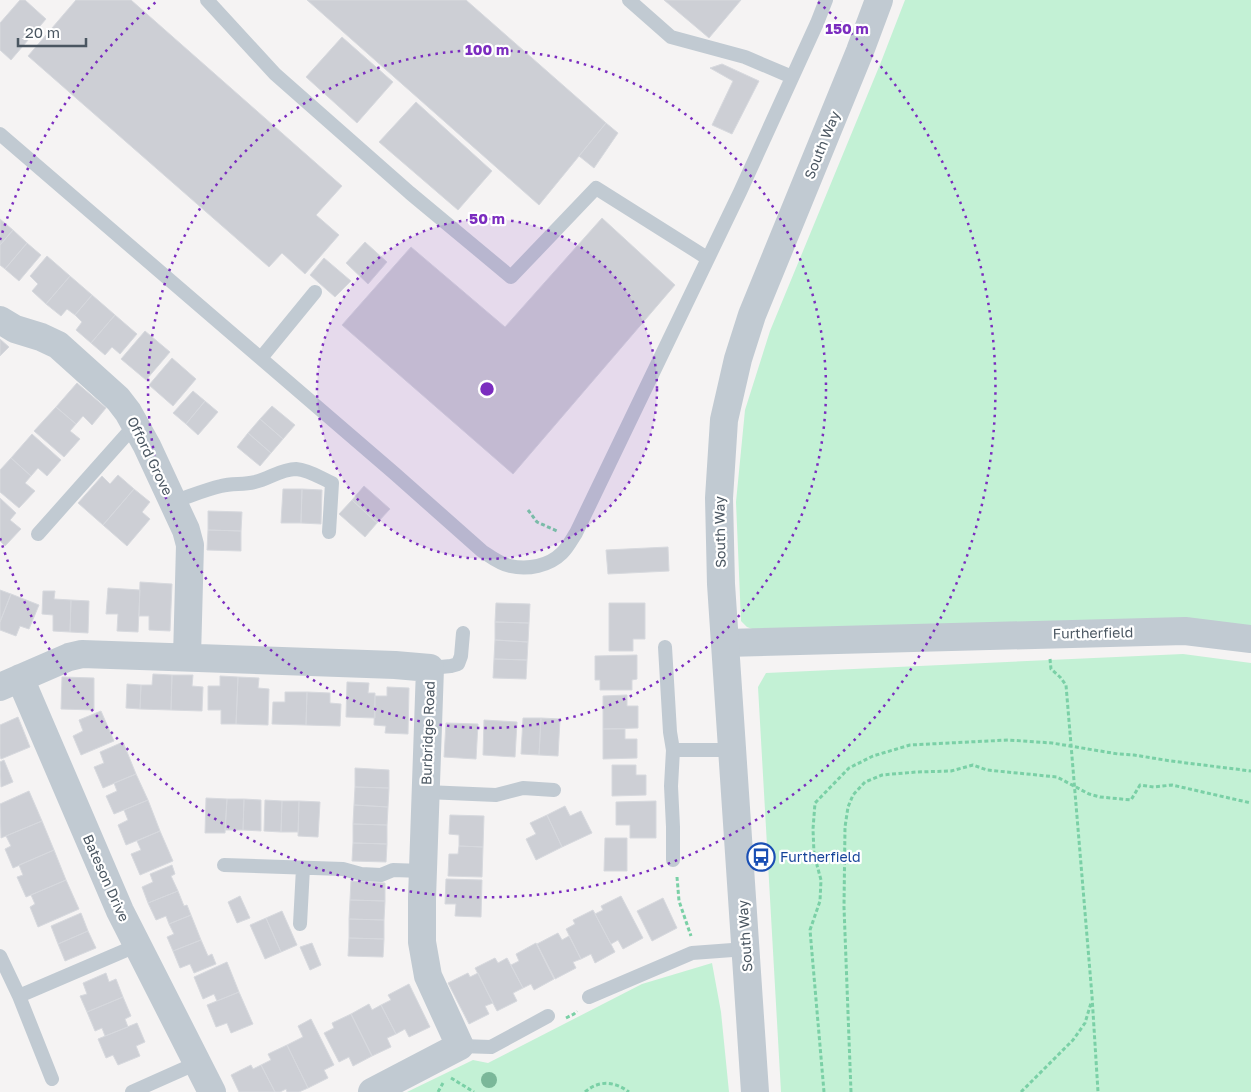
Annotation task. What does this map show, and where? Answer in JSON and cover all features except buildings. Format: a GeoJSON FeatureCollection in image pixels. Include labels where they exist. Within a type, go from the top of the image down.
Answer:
{"type":"FeatureCollection","features":[{"type":"Feature","properties":{"kind":"street","name":"South Way"},"geometry":{"type":"LineString","coordinates":[[755,1092],[721,584],[719,498],[724,420],[730,390],[752,315],[879,0]]}},
{"type":"Feature","properties":{"kind":"street","name":"Offord Grove"},"geometry":{"type":"LineString","coordinates":[[0,320],[15,329],[41,337],[58,345],[118,399],[136,426],[186,530],[190,545],[187,657]]}},
{"type":"Feature","properties":{"kind":"street","name":"Furtherfield"},"geometry":{"type":"LineString","coordinates":[[725,644],[1185,631],[1251,639]]}},
{"type":"Feature","properties":{"kind":"street","name":"Burbridge Road"},"geometry":{"type":"LineString","coordinates":[[10,683],[69,657],[82,654],[395,665],[430,668],[422,942],[428,976],[460,1046]]}},
{"type":"Feature","properties":{"kind":"street","name":"Bateson Drive"},"geometry":{"type":"LineString","coordinates":[[10,683],[138,946],[212,1092]]}},
{"type":"Feature","properties":{"kind":"street"},"geometry":{"type":"LineString","coordinates":[[372,1092],[460,1046]]}},
{"type":"Feature","properties":{"kind":"lane"},"geometry":{"type":"LineString","coordinates":[[207,0],[275,74],[410,193],[511,277],[596,188],[707,258]]}},
{"type":"Feature","properties":{"kind":"lane"},"geometry":{"type":"LineString","coordinates":[[628,0],[671,37],[745,57],[792,77]]}},
{"type":"Feature","properties":{"kind":"lane"},"geometry":{"type":"LineString","coordinates":[[0,134],[495,560],[509,566],[530,567],[545,564],[562,553],[576,533],[740,192],[826,0]]}},
{"type":"Feature","properties":{"kind":"lane"},"geometry":{"type":"LineString","coordinates":[[261,358],[315,292]]}},
{"type":"Feature","properties":{"kind":"lane"},"geometry":{"type":"LineString","coordinates":[[38,534],[136,426]]}},
{"type":"Feature","properties":{"kind":"lane"},"geometry":{"type":"LineString","coordinates":[[172,502],[220,486],[236,483],[253,483],[285,470],[297,469],[312,473],[332,483],[329,532]]}},
{"type":"Feature","properties":{"kind":"lane"},"geometry":{"type":"LineString","coordinates":[[430,668],[458,664],[461,656],[463,633]]}},
{"type":"Feature","properties":{"kind":"lane"},"geometry":{"type":"LineString","coordinates":[[666,647],[672,750],[672,860]]}},
{"type":"Feature","properties":{"kind":"lane"},"geometry":{"type":"LineString","coordinates":[[672,750],[733,750]]}},
{"type":"Feature","properties":{"kind":"lane"},"geometry":{"type":"LineString","coordinates":[[426,792],[496,795],[523,788],[554,790]]}},
{"type":"Feature","properties":{"kind":"lane"},"geometry":{"type":"LineString","coordinates":[[224,865],[343,869],[361,874],[382,874],[393,870],[423,871]]}},
{"type":"Feature","properties":{"kind":"lane"},"geometry":{"type":"LineString","coordinates":[[300,924],[302,868]]}},
{"type":"Feature","properties":{"kind":"lane"},"geometry":{"type":"LineString","coordinates":[[19,996],[138,946]]}},
{"type":"Feature","properties":{"kind":"lane"},"geometry":{"type":"LineString","coordinates":[[589,997],[662,964],[696,952],[746,949]]}},
{"type":"Feature","properties":{"kind":"lane"},"geometry":{"type":"LineString","coordinates":[[0,956],[19,996],[52,1079]]}},
{"type":"Feature","properties":{"kind":"lane"},"geometry":{"type":"LineString","coordinates":[[460,1046],[490,1047],[548,1016]]}},
{"type":"Feature","properties":{"kind":"lane"},"geometry":{"type":"LineString","coordinates":[[132,1092],[198,1063]]}},
{"type":"Feature","properties":{"kind":"path"},"geometry":{"type":"LineString","coordinates":[[1047,634],[1052,669],[1066,685],[1098,1092]]}},
{"type":"Feature","properties":{"kind":"path"},"geometry":{"type":"LineString","coordinates":[[824,1092],[810,930],[820,901],[821,880],[814,854],[813,829],[815,804],[849,768],[873,756],[910,744],[1008,740],[1070,746],[1251,771]]}},
{"type":"Feature","properties":{"kind":"path"},"geometry":{"type":"LineString","coordinates":[[851,1092],[844,907],[845,827],[848,807],[853,796],[865,782],[882,775],[951,771],[973,765],[987,770],[1057,777],[1100,797],[1131,800],[1140,785],[1154,787],[1172,785],[1251,803]]}},
{"type":"Feature","properties":{"kind":"path"},"geometry":{"type":"LineString","coordinates":[[672,860],[677,874],[679,901],[696,952]]}},
{"type":"Feature","properties":{"kind":"path"},"geometry":{"type":"LineString","coordinates":[[548,1016],[561,1019],[574,1014],[589,997]]}},
{"type":"Feature","properties":{"kind":"path"},"geometry":{"type":"LineString","coordinates":[[1020,1092],[1073,1040],[1085,1023],[1092,1000]]}},
{"type":"Feature","properties":{"kind":"path"},"geometry":{"type":"LineString","coordinates":[[585,1092],[607,1082],[618,1085],[629,1092]]}},
{"type":"Feature","properties":{"kind":"green space"},"geometry":{"type":"Polygon","coordinates":[[[905,0],[1251,0],[1251,630],[755,630],[747,627],[741,621],[736,502],[745,410],[770,331],[905,0]]]}},
{"type":"Feature","properties":{"kind":"green space"},"geometry":{"type":"Polygon","coordinates":[[[1183,654],[1251,663],[1251,1092],[781,1092],[758,687],[766,673],[1183,654]]]}},
{"type":"Feature","properties":{"kind":"green space"},"geometry":{"type":"Polygon","coordinates":[[[712,963],[721,1012],[729,1092],[407,1092],[473,1060],[488,1063],[642,984],[712,963]]]}},
{"type":"Feature","properties":{"kind":"place","name":"Furtherfield"},"geometry":{"type":"Point","coordinates":[761,857]}}]}
